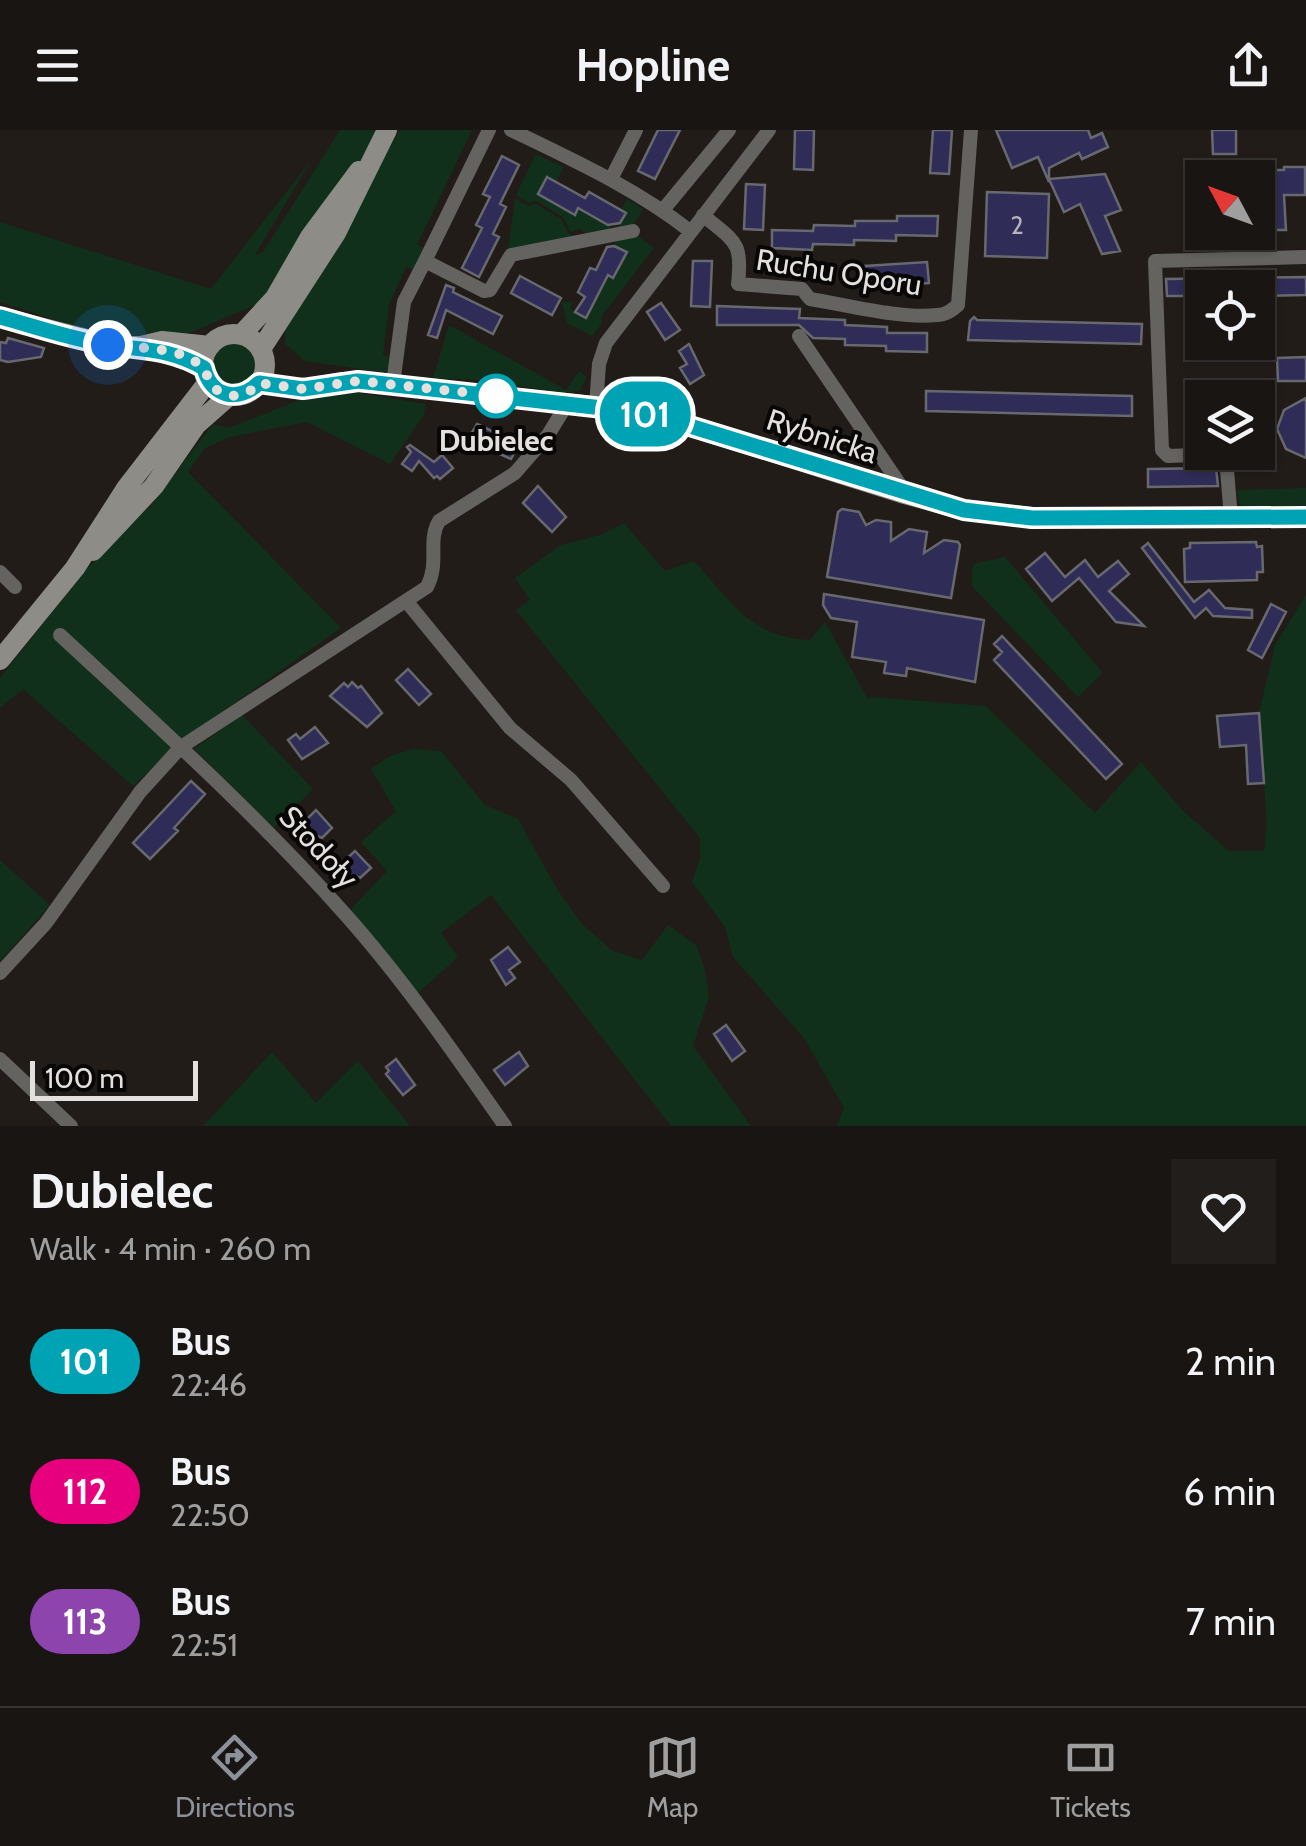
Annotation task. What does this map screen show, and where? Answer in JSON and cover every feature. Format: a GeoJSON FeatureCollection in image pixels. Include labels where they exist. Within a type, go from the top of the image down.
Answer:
{"type":"FeatureCollection","features":[{"type":"Feature","properties":{"kind":"street"},"geometry":{"type":"LineString","coordinates":[[0,660],[75,568],[141,501],[196,426],[230,396],[246,393],[336,232],[387,130]]}},
{"type":"Feature","properties":{"kind":"street"},"geometry":{"type":"LineString","coordinates":[[394,384],[404,302],[489,130]]}},
{"type":"Feature","properties":{"kind":"street"},"geometry":{"type":"LineString","coordinates":[[511,130],[611,179],[690,230]]}},
{"type":"Feature","properties":{"kind":"street"},"geometry":{"type":"LineString","coordinates":[[611,179],[636,130]]}},
{"type":"Feature","properties":{"kind":"street"},"geometry":{"type":"LineString","coordinates":[[663,210],[729,130]]}},
{"type":"Feature","properties":{"kind":"street"},"geometry":{"type":"LineString","coordinates":[[596,406],[599,364],[606,343],[769,130]]}},
{"type":"Feature","properties":{"kind":"street","name":"Ruchu Oporu"},"geometry":{"type":"LineString","coordinates":[[703,214],[738,245],[742,257],[738,284],[802,290],[810,299],[938,316],[958,304],[972,130]]}},
{"type":"Feature","properties":{"kind":"street"},"geometry":{"type":"LineString","coordinates":[[241,335],[270,306],[316,227],[373,155]]}},
{"type":"Feature","properties":{"kind":"street"},"geometry":{"type":"LineString","coordinates":[[425,261],[484,291],[490,290],[510,255],[633,231]]}},
{"type":"Feature","properties":{"kind":"street"},"geometry":{"type":"LineString","coordinates":[[1231,518],[1226,458],[1219,454],[1168,456],[1162,450],[1155,261],[1306,257]]}},
{"type":"Feature","properties":{"kind":"street"},"geometry":{"type":"LineString","coordinates":[[0,317],[90,342],[142,346],[170,353],[206,375],[218,391],[230,396]]}},
{"type":"Feature","properties":{"kind":"street"},"geometry":{"type":"LineString","coordinates":[[142,346],[162,341],[210,346],[226,335],[241,335],[254,341],[262,365]]}},
{"type":"Feature","properties":{"kind":"street"},"geometry":{"type":"LineString","coordinates":[[799,336],[907,495]]}},
{"type":"Feature","properties":{"kind":"street"},"geometry":{"type":"LineString","coordinates":[[75,568],[206,375],[210,346]]}},
{"type":"Feature","properties":{"kind":"street","name":"Rybnicka"},"geometry":{"type":"LineString","coordinates":[[262,365],[303,389],[358,381],[596,406],[667,419],[964,510],[1032,518],[1306,517]]}},
{"type":"Feature","properties":{"kind":"street"},"geometry":{"type":"LineString","coordinates":[[0,973],[46,923],[140,792],[181,747],[427,587],[436,565],[434,530],[439,521],[516,473],[568,404]]}},
{"type":"Feature","properties":{"kind":"street"},"geometry":{"type":"LineString","coordinates":[[0,572],[14,587]]}},
{"type":"Feature","properties":{"kind":"street"},"geometry":{"type":"LineString","coordinates":[[407,602],[510,728],[571,780],[664,886]]}},
{"type":"Feature","properties":{"kind":"street","name":"Stodoły"},"geometry":{"type":"LineString","coordinates":[[60,634],[235,798],[342,911],[434,1027],[505,1126]]}},
{"type":"Feature","properties":{"kind":"street"},"geometry":{"type":"LineString","coordinates":[[0,1059],[71,1126]]}},
{"type":"Feature","properties":{"kind":"green space"},"geometry":{"type":"Polygon","coordinates":[[[340,130],[380,130],[269,299],[183,336],[122,336],[86,330],[0,302],[0,222],[211,289],[312,159],[255,255],[263,252],[340,130]]]}},
{"type":"Feature","properties":{"kind":"green space"},"geometry":{"type":"Polygon","coordinates":[[[400,130],[472,130],[417,245],[426,248],[415,271],[406,267],[389,305],[383,355],[392,357],[389,373],[305,361],[285,344],[285,326],[400,130]]]}},
{"type":"Feature","properties":{"kind":"green space"},"geometry":{"type":"Polygon","coordinates":[[[536,154],[564,167],[556,182],[538,194],[574,215],[578,208],[616,230],[587,235],[580,228],[571,232],[564,218],[537,201],[530,203],[516,195],[536,154]]]}},
{"type":"Feature","properties":{"kind":"green space"},"geometry":{"type":"Polygon","coordinates":[[[515,199],[528,206],[536,204],[562,220],[568,233],[575,237],[508,250],[515,199]]]}},
{"type":"Feature","properties":{"kind":"green space"},"geometry":{"type":"Polygon","coordinates":[[[627,199],[643,209],[632,227],[616,230],[626,214],[621,210],[627,199]]]}},
{"type":"Feature","properties":{"kind":"green space"},"geometry":{"type":"Polygon","coordinates":[[[635,234],[654,248],[601,317],[602,323],[592,336],[567,323],[562,302],[573,302],[570,309],[587,317],[608,275],[614,278],[626,253],[614,246],[617,239],[635,234]]]}},
{"type":"Feature","properties":{"kind":"green space"},"geometry":{"type":"Polygon","coordinates":[[[449,325],[566,390],[579,371],[587,377],[580,390],[565,393],[481,380],[433,378],[449,325]]]}},
{"type":"Feature","properties":{"kind":"green space"},"geometry":{"type":"Polygon","coordinates":[[[235,342],[251,349],[258,365],[251,381],[235,388],[219,381],[212,365],[219,349],[235,342]]]}},
{"type":"Feature","properties":{"kind":"green space"},"geometry":{"type":"Polygon","coordinates":[[[351,392],[426,404],[424,415],[390,464],[307,422],[230,437],[205,448],[188,472],[341,628],[183,739],[133,786],[23,689],[0,708],[0,678],[86,570],[152,504],[213,424],[229,428],[307,397],[351,392]]]}},
{"type":"Feature","properties":{"kind":"green space"},"geometry":{"type":"Polygon","coordinates":[[[1306,488],[1306,506],[1245,508],[1239,503],[1238,490],[1306,488]]]}},
{"type":"Feature","properties":{"kind":"green space"},"geometry":{"type":"Polygon","coordinates":[[[624,523],[665,571],[694,561],[731,603],[757,625],[790,638],[810,640],[825,622],[869,701],[869,697],[986,706],[1095,813],[1141,762],[1183,811],[1229,851],[1264,851],[1267,825],[1259,713],[1275,645],[1306,595],[1306,1126],[837,1126],[844,1108],[804,1038],[733,957],[725,927],[692,882],[700,858],[700,838],[516,610],[530,600],[515,578],[561,545],[600,535],[624,523]]]}},
{"type":"Feature","properties":{"kind":"green space"},"geometry":{"type":"Polygon","coordinates":[[[1005,557],[1103,673],[1078,697],[972,586],[973,564],[1005,557]]]}},
{"type":"Feature","properties":{"kind":"green space"},"geometry":{"type":"Polygon","coordinates":[[[242,715],[313,789],[274,828],[194,749],[242,715]]]}},
{"type":"Feature","properties":{"kind":"green space"},"geometry":{"type":"Polygon","coordinates":[[[413,749],[441,751],[485,805],[518,819],[557,889],[582,924],[613,951],[642,960],[668,925],[697,946],[709,997],[693,1046],[751,1126],[671,1126],[491,895],[441,933],[458,957],[418,993],[350,910],[387,871],[361,842],[396,811],[371,769],[390,756],[413,749]]]}},
{"type":"Feature","properties":{"kind":"green space"},"geometry":{"type":"Polygon","coordinates":[[[0,860],[50,905],[0,961],[0,860]]]}},
{"type":"Feature","properties":{"kind":"green space"},"geometry":{"type":"Polygon","coordinates":[[[272,1052],[316,1103],[358,1061],[410,1126],[203,1126],[272,1052]]]}},
{"type":"Feature","properties":{"kind":"building"},"geometry":{"type":"Polygon","coordinates":[[[658,130],[680,130],[655,179],[638,171],[658,130]]]}},
{"type":"Feature","properties":{"kind":"building"},"geometry":{"type":"Polygon","coordinates":[[[795,130],[814,130],[813,170],[794,169],[795,130]]]}},
{"type":"Feature","properties":{"kind":"building"},"geometry":{"type":"Polygon","coordinates":[[[933,130],[952,130],[949,174],[930,173],[933,130]]]}},
{"type":"Feature","properties":{"kind":"building"},"geometry":{"type":"Polygon","coordinates":[[[996,130],[1088,130],[1091,138],[1102,133],[1108,147],[1082,159],[1079,153],[1049,168],[1049,182],[1038,157],[1012,168],[996,130]]]}},
{"type":"Feature","properties":{"kind":"building"},"geometry":{"type":"Polygon","coordinates":[[[1212,130],[1236,130],[1236,154],[1213,154],[1212,130]]]}},
{"type":"Feature","properties":{"kind":"building"},"geometry":{"type":"Polygon","coordinates":[[[502,156],[519,165],[500,204],[506,207],[493,234],[499,237],[479,277],[462,268],[482,228],[476,225],[490,197],[483,194],[502,156]]]}},
{"type":"Feature","properties":{"kind":"building"},"geometry":{"type":"Polygon","coordinates":[[[1305,167],[1305,195],[1284,195],[1286,230],[1275,230],[1275,170],[1305,167]]]}},
{"type":"Feature","properties":{"kind":"building"},"geometry":{"type":"Polygon","coordinates":[[[1105,174],[1121,210],[1105,216],[1120,251],[1102,254],[1080,204],[1064,212],[1049,179],[1105,174]]]}},
{"type":"Feature","properties":{"kind":"building"},"geometry":{"type":"Polygon","coordinates":[[[547,177],[585,198],[589,192],[626,213],[620,223],[608,225],[578,208],[575,215],[538,194],[547,177]]]}},
{"type":"Feature","properties":{"kind":"building"},"geometry":{"type":"Polygon","coordinates":[[[746,184],[765,185],[763,230],[744,229],[746,184]]]}},
{"type":"Feature","properties":{"kind":"building"},"geometry":{"type":"Polygon","coordinates":[[[987,192],[1049,194],[1047,258],[985,256],[987,192]]]}},
{"type":"Feature","properties":{"kind":"building"},"geometry":{"type":"Polygon","coordinates":[[[897,216],[938,216],[937,236],[896,235],[896,241],[854,240],[854,245],[813,244],[812,250],[772,248],[772,230],[813,231],[814,225],[855,226],[855,221],[897,221],[897,216]]]}},
{"type":"Feature","properties":{"kind":"building"},"geometry":{"type":"Polygon","coordinates":[[[607,247],[627,252],[613,278],[608,275],[586,318],[575,312],[585,297],[578,292],[590,268],[596,270],[607,247]]]}},
{"type":"Feature","properties":{"kind":"building"},"geometry":{"type":"Polygon","coordinates":[[[693,261],[712,261],[710,307],[691,306],[693,261]]]}},
{"type":"Feature","properties":{"kind":"building"},"geometry":{"type":"Polygon","coordinates":[[[927,262],[929,283],[867,287],[865,266],[927,262]]]}},
{"type":"Feature","properties":{"kind":"building"},"geometry":{"type":"Polygon","coordinates":[[[520,276],[561,298],[552,315],[511,293],[520,276]]]}},
{"type":"Feature","properties":{"kind":"building"},"geometry":{"type":"Polygon","coordinates":[[[1275,277],[1306,277],[1306,295],[1275,296],[1275,277]]]}},
{"type":"Feature","properties":{"kind":"building"},"geometry":{"type":"Polygon","coordinates":[[[1166,279],[1185,279],[1185,296],[1167,296],[1166,279]]]}},
{"type":"Feature","properties":{"kind":"building"},"geometry":{"type":"Polygon","coordinates":[[[446,285],[502,316],[493,334],[446,310],[437,338],[428,335],[446,285]]]}},
{"type":"Feature","properties":{"kind":"building"},"geometry":{"type":"Polygon","coordinates":[[[661,303],[680,330],[665,340],[647,312],[661,303]]]}},
{"type":"Feature","properties":{"kind":"building"},"geometry":{"type":"Polygon","coordinates":[[[717,306],[800,309],[799,318],[887,327],[887,333],[927,333],[927,352],[845,345],[845,339],[813,338],[799,325],[717,325],[717,306]]]}},
{"type":"Feature","properties":{"kind":"building"},"geometry":{"type":"Polygon","coordinates":[[[974,317],[1142,324],[1141,344],[968,340],[974,317]]]}},
{"type":"Feature","properties":{"kind":"building"},"geometry":{"type":"Polygon","coordinates":[[[8,338],[44,348],[41,357],[0,360],[0,342],[6,343],[8,338]]]}},
{"type":"Feature","properties":{"kind":"building"},"geometry":{"type":"Polygon","coordinates":[[[689,344],[704,375],[690,384],[680,368],[687,364],[679,351],[689,344]]]}},
{"type":"Feature","properties":{"kind":"building"},"geometry":{"type":"Polygon","coordinates":[[[1306,357],[1306,381],[1278,381],[1277,358],[1306,357]]]}},
{"type":"Feature","properties":{"kind":"building"},"geometry":{"type":"Polygon","coordinates":[[[926,391],[1132,396],[1132,416],[926,411],[926,391]]]}},
{"type":"Feature","properties":{"kind":"building"},"geometry":{"type":"Polygon","coordinates":[[[1306,398],[1306,458],[1286,449],[1277,429],[1284,410],[1306,398]]]}},
{"type":"Feature","properties":{"kind":"building"},"geometry":{"type":"Polygon","coordinates":[[[477,424],[519,444],[511,459],[471,434],[477,424]]]}},
{"type":"Feature","properties":{"kind":"building"},"geometry":{"type":"Polygon","coordinates":[[[410,445],[434,462],[442,455],[453,468],[440,479],[434,478],[419,461],[412,471],[402,464],[411,452],[407,447],[410,445]]]}},
{"type":"Feature","properties":{"kind":"building"},"geometry":{"type":"Polygon","coordinates":[[[1148,469],[1216,470],[1218,486],[1148,487],[1148,469]]]}},
{"type":"Feature","properties":{"kind":"building"},"geometry":{"type":"Polygon","coordinates":[[[538,486],[566,517],[552,532],[523,503],[538,486]]]}},
{"type":"Feature","properties":{"kind":"building"},"geometry":{"type":"Polygon","coordinates":[[[838,512],[859,512],[866,525],[876,520],[891,522],[891,541],[909,529],[927,532],[924,553],[944,540],[958,542],[951,598],[827,577],[838,512]]]}},
{"type":"Feature","properties":{"kind":"building"},"geometry":{"type":"Polygon","coordinates":[[[1256,542],[1257,547],[1262,546],[1263,572],[1257,572],[1257,580],[1185,582],[1184,549],[1190,548],[1190,543],[1256,542]]]}},
{"type":"Feature","properties":{"kind":"building"},"geometry":{"type":"Polygon","coordinates":[[[1148,543],[1194,602],[1209,590],[1225,608],[1252,610],[1252,618],[1213,616],[1206,608],[1195,618],[1142,548],[1148,543]]]}},
{"type":"Feature","properties":{"kind":"building"},"geometry":{"type":"Polygon","coordinates":[[[1045,553],[1065,577],[1085,560],[1098,577],[1118,561],[1129,574],[1109,591],[1144,626],[1116,622],[1079,578],[1052,601],[1026,569],[1045,553]]]}},
{"type":"Feature","properties":{"kind":"building"},"geometry":{"type":"Polygon","coordinates":[[[824,594],[984,620],[975,682],[907,668],[906,676],[884,673],[886,662],[852,657],[857,622],[831,618],[823,605],[824,594]]]}},
{"type":"Feature","properties":{"kind":"building"},"geometry":{"type":"Polygon","coordinates":[[[1271,604],[1286,612],[1262,658],[1248,650],[1271,604]]]}},
{"type":"Feature","properties":{"kind":"building"},"geometry":{"type":"Polygon","coordinates":[[[1002,636],[1122,764],[1106,779],[994,660],[1002,652],[994,644],[1002,636]]]}},
{"type":"Feature","properties":{"kind":"building"},"geometry":{"type":"Polygon","coordinates":[[[408,669],[431,694],[419,705],[396,680],[408,669]]]}},
{"type":"Feature","properties":{"kind":"building"},"geometry":{"type":"Polygon","coordinates":[[[352,682],[358,688],[361,686],[382,713],[367,727],[330,696],[344,683],[348,687],[352,682]]]}},
{"type":"Feature","properties":{"kind":"building"},"geometry":{"type":"Polygon","coordinates":[[[1259,713],[1264,783],[1248,784],[1246,745],[1220,747],[1217,716],[1259,713]]]}},
{"type":"Feature","properties":{"kind":"building"},"geometry":{"type":"Polygon","coordinates":[[[315,727],[328,743],[302,759],[288,740],[296,734],[300,739],[315,727]]]}},
{"type":"Feature","properties":{"kind":"building"},"geometry":{"type":"Polygon","coordinates":[[[191,781],[205,794],[174,828],[178,831],[150,859],[133,843],[191,781]]]}},
{"type":"Feature","properties":{"kind":"building"},"geometry":{"type":"Polygon","coordinates":[[[316,810],[332,828],[322,838],[316,835],[309,842],[300,833],[316,810]]]}},
{"type":"Feature","properties":{"kind":"building"},"geometry":{"type":"Polygon","coordinates":[[[355,851],[371,868],[348,882],[339,873],[346,866],[344,861],[355,851]]]}},
{"type":"Feature","properties":{"kind":"building"},"geometry":{"type":"Polygon","coordinates":[[[508,947],[520,962],[509,970],[515,978],[506,985],[491,960],[508,947]]]}},
{"type":"Feature","properties":{"kind":"building"},"geometry":{"type":"Polygon","coordinates":[[[726,1025],[745,1051],[732,1061],[714,1034],[726,1025]]]}},
{"type":"Feature","properties":{"kind":"building"},"geometry":{"type":"Polygon","coordinates":[[[519,1052],[528,1066],[505,1085],[494,1070],[519,1052]]]}},
{"type":"Feature","properties":{"kind":"building"},"geometry":{"type":"Polygon","coordinates":[[[396,1059],[415,1085],[403,1095],[386,1074],[386,1067],[396,1059]]]}},
{"type":"Feature","properties":{"kind":"bus line","name":"101"},"geometry":{"type":"LineString","coordinates":[[0,317],[90,342],[142,346],[191,360],[204,368],[211,385],[230,396],[246,393],[259,383],[303,389],[358,381],[621,410],[667,419],[964,510],[1032,518],[1306,517]]}},
{"type":"Feature","properties":{"kind":"place","name":"Dubielec"},"geometry":{"type":"Point","coordinates":[496,396]}},
{"type":"Feature","properties":{"kind":"route"},"geometry":{"type":"LineString","coordinates":[[108,345],[142,346],[191,360],[204,368],[214,388],[230,396],[246,393],[259,383],[303,389],[358,381],[509,397],[496,396]]}}]}
